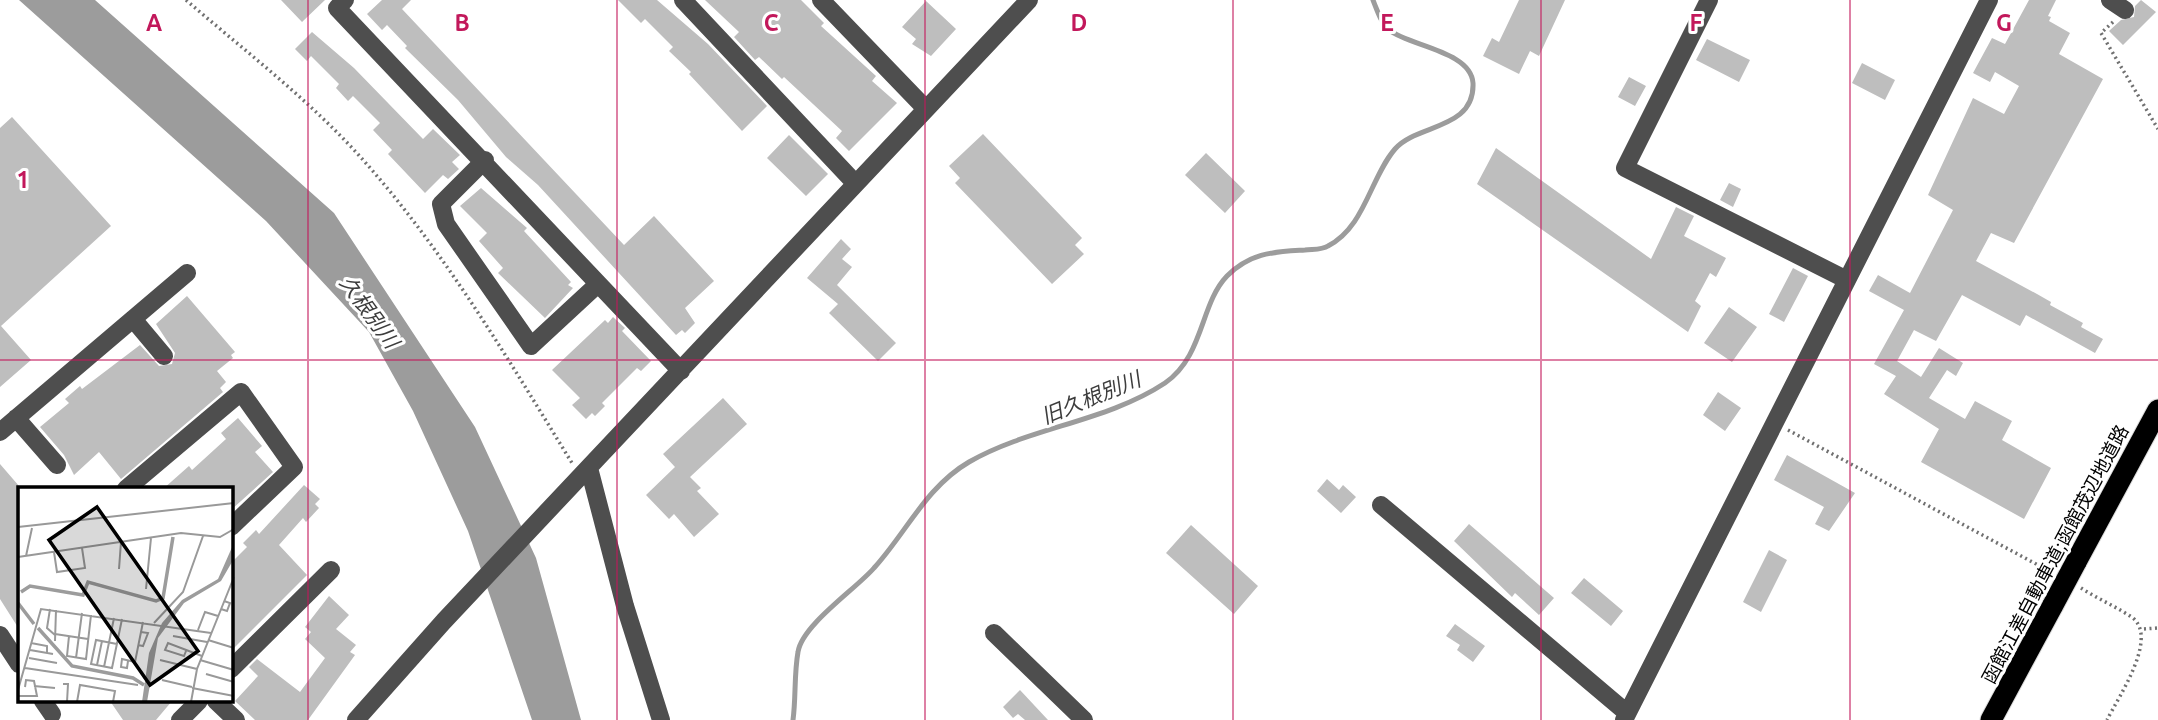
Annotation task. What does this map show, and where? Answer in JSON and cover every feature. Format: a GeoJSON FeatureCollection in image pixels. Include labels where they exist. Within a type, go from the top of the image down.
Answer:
{"type":"FeatureCollection","features":[{"type":"Feature","properties":{"kind":"highway","name":"函館江差自動車道;函館茂辺地道路"},"geometry":{"type":"LineString","coordinates":[[1991,720],[2158,410]]}},
{"type":"Feature","properties":{"kind":"street"},"geometry":{"type":"LineString","coordinates":[[345,0],[337,8],[485,160],[681,371]]}},
{"type":"Feature","properties":{"kind":"street"},"geometry":{"type":"LineString","coordinates":[[682,0],[855,183]]}},
{"type":"Feature","properties":{"kind":"street"},"geometry":{"type":"LineString","coordinates":[[821,0],[926,109]]}},
{"type":"Feature","properties":{"kind":"street"},"geometry":{"type":"LineString","coordinates":[[356,720],[444,621],[566,493],[582,468],[681,371],[1029,0]]}},
{"type":"Feature","properties":{"kind":"street"},"geometry":{"type":"LineString","coordinates":[[1709,0],[1625,168],[1847,279]]}},
{"type":"Feature","properties":{"kind":"street"},"geometry":{"type":"LineString","coordinates":[[1381,505],[1626,716],[1989,0]]}},
{"type":"Feature","properties":{"kind":"street"},"geometry":{"type":"LineString","coordinates":[[485,160],[440,204],[446,225],[531,346],[598,284]]}},
{"type":"Feature","properties":{"kind":"street"},"geometry":{"type":"LineString","coordinates":[[0,432],[187,273]]}},
{"type":"Feature","properties":{"kind":"street"},"geometry":{"type":"LineString","coordinates":[[133,319],[164,356]]}},
{"type":"Feature","properties":{"kind":"street"},"geometry":{"type":"LineString","coordinates":[[128,487],[241,392],[294,467],[233,525]]}},
{"type":"Feature","properties":{"kind":"street"},"geometry":{"type":"LineString","coordinates":[[16,418],[57,465]]}},
{"type":"Feature","properties":{"kind":"street"},"geometry":{"type":"LineString","coordinates":[[582,468],[661,720]]}},
{"type":"Feature","properties":{"kind":"street"},"geometry":{"type":"LineString","coordinates":[[233,667],[331,570]]}},
{"type":"Feature","properties":{"kind":"street"},"geometry":{"type":"LineString","coordinates":[[994,633],[1083,720]]}},
{"type":"Feature","properties":{"kind":"street"},"geometry":{"type":"LineString","coordinates":[[0,635],[18,658],[0,668]]}},
{"type":"Feature","properties":{"kind":"street"},"geometry":{"type":"LineString","coordinates":[[180,720],[198,702]]}},
{"type":"Feature","properties":{"kind":"street"},"geometry":{"type":"LineString","coordinates":[[217,702],[236,720]]}},
{"type":"Feature","properties":{"kind":"path"},"geometry":{"type":"LineString","coordinates":[[186,0],[315,112],[363,160],[415,223],[475,307],[582,468]]}},
{"type":"Feature","properties":{"kind":"path"},"geometry":{"type":"LineString","coordinates":[[2118,5],[2101,33],[2158,129]]}},
{"type":"Feature","properties":{"kind":"path"},"geometry":{"type":"LineString","coordinates":[[1774,422],[2059,576]]}},
{"type":"Feature","properties":{"kind":"path"},"geometry":{"type":"LineString","coordinates":[[2071,583],[2135,619],[2144,629],[2142,653],[2107,720]]}},
{"type":"Feature","properties":{"kind":"path"},"geometry":{"type":"LineString","coordinates":[[2144,629],[2158,628]]}},
{"type":"Feature","properties":{"kind":"water","name":"久根別川"},"geometry":{"type":"Polygon","coordinates":[[[19,0],[95,0],[334,213],[475,427],[536,558],[581,720],[532,720],[468,531],[413,411],[369,332],[266,221],[19,0]]]}},
{"type":"Feature","properties":{"kind":"building"},"geometry":{"type":"Polygon","coordinates":[[[281,0],[325,0],[302,22],[281,0]]]}},
{"type":"Feature","properties":{"kind":"building"},"geometry":{"type":"Polygon","coordinates":[[[382,0],[411,0],[402,9],[624,245],[654,216],[714,281],[685,308],[695,323],[685,333],[682,330],[676,335],[538,185],[506,157],[458,100],[405,48],[407,46],[387,25],[382,30],[367,14],[382,0]]]}},
{"type":"Feature","properties":{"kind":"building"},"geometry":{"type":"Polygon","coordinates":[[[618,0],[657,0],[708,44],[767,106],[742,131],[669,51],[673,47],[645,19],[641,23],[618,0]]]}},
{"type":"Feature","properties":{"kind":"building"},"geometry":{"type":"Polygon","coordinates":[[[705,0],[801,0],[824,23],[821,26],[876,76],[872,81],[897,103],[849,151],[836,138],[842,131],[784,77],[782,79],[759,57],[755,60],[734,37],[739,32],[705,0]]]}},
{"type":"Feature","properties":{"kind":"building"},"geometry":{"type":"Polygon","coordinates":[[[1519,0],[1565,0],[1539,56],[1530,51],[1519,74],[1483,56],[1492,38],[1499,42],[1519,0]]]}},
{"type":"Feature","properties":{"kind":"building"},"geometry":{"type":"Polygon","coordinates":[[[2029,0],[2056,0],[2048,16],[2051,17],[2049,21],[2070,33],[2059,54],[2103,79],[2014,243],[1991,233],[1976,261],[2051,302],[2050,305],[2083,323],[2081,327],[2103,339],[2095,353],[2026,315],[2020,326],[1962,295],[1936,341],[1914,330],[1897,361],[1921,377],[1939,348],[1963,363],[1956,376],[1947,370],[1929,398],[1965,419],[1975,401],[2012,421],[2002,440],[2051,468],[2024,519],[1921,462],[1939,429],[1884,394],[1896,376],[1874,364],[1904,310],[1869,291],[1878,275],[1910,293],[1953,210],[1928,195],[1973,98],[2004,114],[2019,86],[1995,72],[1990,82],[1973,73],[1992,38],[2005,44],[2029,0]]]}},
{"type":"Feature","properties":{"kind":"building"},"geometry":{"type":"Polygon","coordinates":[[[2141,0],[2156,12],[2123,45],[2109,31],[2121,20],[2134,17],[2135,6],[2141,0]]]}},
{"type":"Feature","properties":{"kind":"building"},"geometry":{"type":"Polygon","coordinates":[[[926,1],[956,29],[931,56],[912,44],[916,39],[902,27],[926,1]]]}},
{"type":"Feature","properties":{"kind":"building"},"geometry":{"type":"Polygon","coordinates":[[[312,32],[354,68],[423,139],[433,129],[460,155],[452,162],[459,169],[448,179],[443,175],[425,193],[388,154],[392,150],[373,130],[380,123],[353,96],[348,101],[336,88],[339,84],[311,56],[307,61],[295,49],[312,32]]]}},
{"type":"Feature","properties":{"kind":"building"},"geometry":{"type":"Polygon","coordinates":[[[1707,39],[1750,60],[1739,82],[1696,60],[1707,39]]]}},
{"type":"Feature","properties":{"kind":"building"},"geometry":{"type":"Polygon","coordinates":[[[1862,63],[1895,80],[1885,100],[1852,83],[1862,63]]]}},
{"type":"Feature","properties":{"kind":"building"},"geometry":{"type":"Polygon","coordinates":[[[1629,77],[1646,86],[1635,106],[1618,97],[1629,77]]]}},
{"type":"Feature","properties":{"kind":"building"},"geometry":{"type":"Polygon","coordinates":[[[12,117],[111,226],[1,326],[31,360],[0,387],[0,128],[12,117]]]}},
{"type":"Feature","properties":{"kind":"building"},"geometry":{"type":"Polygon","coordinates":[[[983,134],[1082,238],[1075,245],[1084,254],[1052,284],[955,183],[960,178],[949,166],[983,134]]]}},
{"type":"Feature","properties":{"kind":"building"},"geometry":{"type":"Polygon","coordinates":[[[789,135],[828,174],[806,196],[767,158],[789,135]]]}},
{"type":"Feature","properties":{"kind":"building"},"geometry":{"type":"Polygon","coordinates":[[[1496,148],[1651,259],[1676,207],[1694,216],[1684,236],[1726,258],[1716,277],[1710,273],[1695,301],[1701,306],[1688,332],[1477,184],[1496,148]]]}},
{"type":"Feature","properties":{"kind":"building"},"geometry":{"type":"Polygon","coordinates":[[[1206,153],[1245,191],[1225,213],[1185,175],[1206,153]]]}},
{"type":"Feature","properties":{"kind":"building"},"geometry":{"type":"Polygon","coordinates":[[[1729,183],[1741,189],[1733,207],[1720,200],[1729,183]]]}},
{"type":"Feature","properties":{"kind":"building"},"geometry":{"type":"Polygon","coordinates":[[[481,188],[527,228],[524,231],[571,282],[568,285],[573,288],[545,318],[498,273],[503,268],[479,241],[487,233],[460,206],[481,188]]]}},
{"type":"Feature","properties":{"kind":"building"},"geometry":{"type":"Polygon","coordinates":[[[841,239],[851,249],[842,259],[852,267],[837,285],[896,343],[878,361],[829,313],[838,304],[807,278],[841,239]]]}},
{"type":"Feature","properties":{"kind":"building"},"geometry":{"type":"Polygon","coordinates":[[[1793,268],[1808,276],[1784,322],[1769,314],[1793,268]]]}},
{"type":"Feature","properties":{"kind":"building"},"geometry":{"type":"Polygon","coordinates":[[[187,296],[235,352],[231,355],[233,358],[217,371],[226,382],[220,388],[223,392],[121,479],[99,452],[74,475],[64,455],[40,427],[69,403],[65,399],[80,386],[82,389],[140,345],[159,366],[172,364],[175,353],[156,324],[187,296]]]}},
{"type":"Feature","properties":{"kind":"building"},"geometry":{"type":"Polygon","coordinates":[[[1729,307],[1757,327],[1732,362],[1704,343],[1729,307]]]}},
{"type":"Feature","properties":{"kind":"building"},"geometry":{"type":"Polygon","coordinates":[[[613,317],[625,328],[622,331],[651,361],[641,371],[637,368],[602,403],[605,406],[595,416],[592,413],[586,419],[572,405],[580,398],[552,370],[605,320],[608,323],[613,317]]]}},
{"type":"Feature","properties":{"kind":"building"},"geometry":{"type":"Polygon","coordinates":[[[1718,392],[1741,408],[1725,431],[1703,415],[1718,392]]]}},
{"type":"Feature","properties":{"kind":"building"},"geometry":{"type":"Polygon","coordinates":[[[723,398],[747,424],[690,477],[701,488],[697,491],[719,514],[694,537],[674,514],[669,519],[646,495],[675,467],[663,454],[723,398]]]}},
{"type":"Feature","properties":{"kind":"building"},"geometry":{"type":"Polygon","coordinates":[[[238,418],[262,446],[255,452],[273,472],[233,508],[233,487],[165,487],[189,466],[192,470],[226,439],[221,433],[238,418]]]}},
{"type":"Feature","properties":{"kind":"building"},"geometry":{"type":"Polygon","coordinates":[[[1787,455],[1855,493],[1829,531],[1815,524],[1824,507],[1774,480],[1787,455]]]}},
{"type":"Feature","properties":{"kind":"building"},"geometry":{"type":"Polygon","coordinates":[[[0,464],[19,486],[18,627],[0,599],[0,464]]]}},
{"type":"Feature","properties":{"kind":"building"},"geometry":{"type":"Polygon","coordinates":[[[1327,479],[1339,490],[1343,485],[1356,497],[1341,513],[1317,491],[1327,479]]]}},
{"type":"Feature","properties":{"kind":"building"},"geometry":{"type":"Polygon","coordinates":[[[304,485],[320,499],[315,504],[319,508],[306,522],[303,518],[279,545],[307,575],[233,649],[233,561],[247,547],[243,543],[256,530],[259,534],[304,485]]]}},
{"type":"Feature","properties":{"kind":"building"},"geometry":{"type":"Polygon","coordinates":[[[1469,524],[1554,598],[1539,615],[1515,593],[1512,597],[1454,541],[1469,524]]]}},
{"type":"Feature","properties":{"kind":"building"},"geometry":{"type":"Polygon","coordinates":[[[1191,525],[1258,586],[1234,614],[1166,553],[1191,525]]]}},
{"type":"Feature","properties":{"kind":"building"},"geometry":{"type":"Polygon","coordinates":[[[1769,550],[1787,560],[1761,612],[1743,602],[1769,550]]]}},
{"type":"Feature","properties":{"kind":"building"},"geometry":{"type":"Polygon","coordinates":[[[1584,578],[1623,611],[1611,626],[1571,593],[1584,578]]]}},
{"type":"Feature","properties":{"kind":"building"},"geometry":{"type":"Polygon","coordinates":[[[329,596],[349,615],[336,629],[356,645],[350,652],[355,655],[308,720],[255,720],[235,701],[258,676],[249,667],[257,659],[300,692],[325,658],[305,639],[311,632],[305,627],[329,596]]]}},
{"type":"Feature","properties":{"kind":"building"},"geometry":{"type":"Polygon","coordinates":[[[1455,624],[1485,646],[1473,662],[1457,650],[1460,645],[1446,636],[1455,624]]]}},
{"type":"Feature","properties":{"kind":"building"},"geometry":{"type":"Polygon","coordinates":[[[1020,690],[1048,720],[1025,720],[1018,714],[1013,718],[1003,707],[1020,690]]]}},
{"type":"Feature","properties":{"kind":"building"},"geometry":{"type":"Polygon","coordinates":[[[111,702],[171,702],[156,720],[123,720],[111,702]]]}},
{"type":"Feature","properties":{"kind":"waterway","name":"旧久根別川"},"geometry":{"type":"LineString","coordinates":[[793,720],[798,652],[809,630],[874,568],[928,497],[954,472],[993,450],[1118,407],[1165,383],[1178,372],[1187,359],[1211,301],[1227,276],[1254,258],[1273,253],[1323,248],[1340,238],[1359,215],[1386,161],[1395,149],[1404,141],[1455,118],[1465,110],[1471,98],[1473,83],[1470,72],[1451,56],[1389,30],[1381,20],[1373,0]]}}]}
